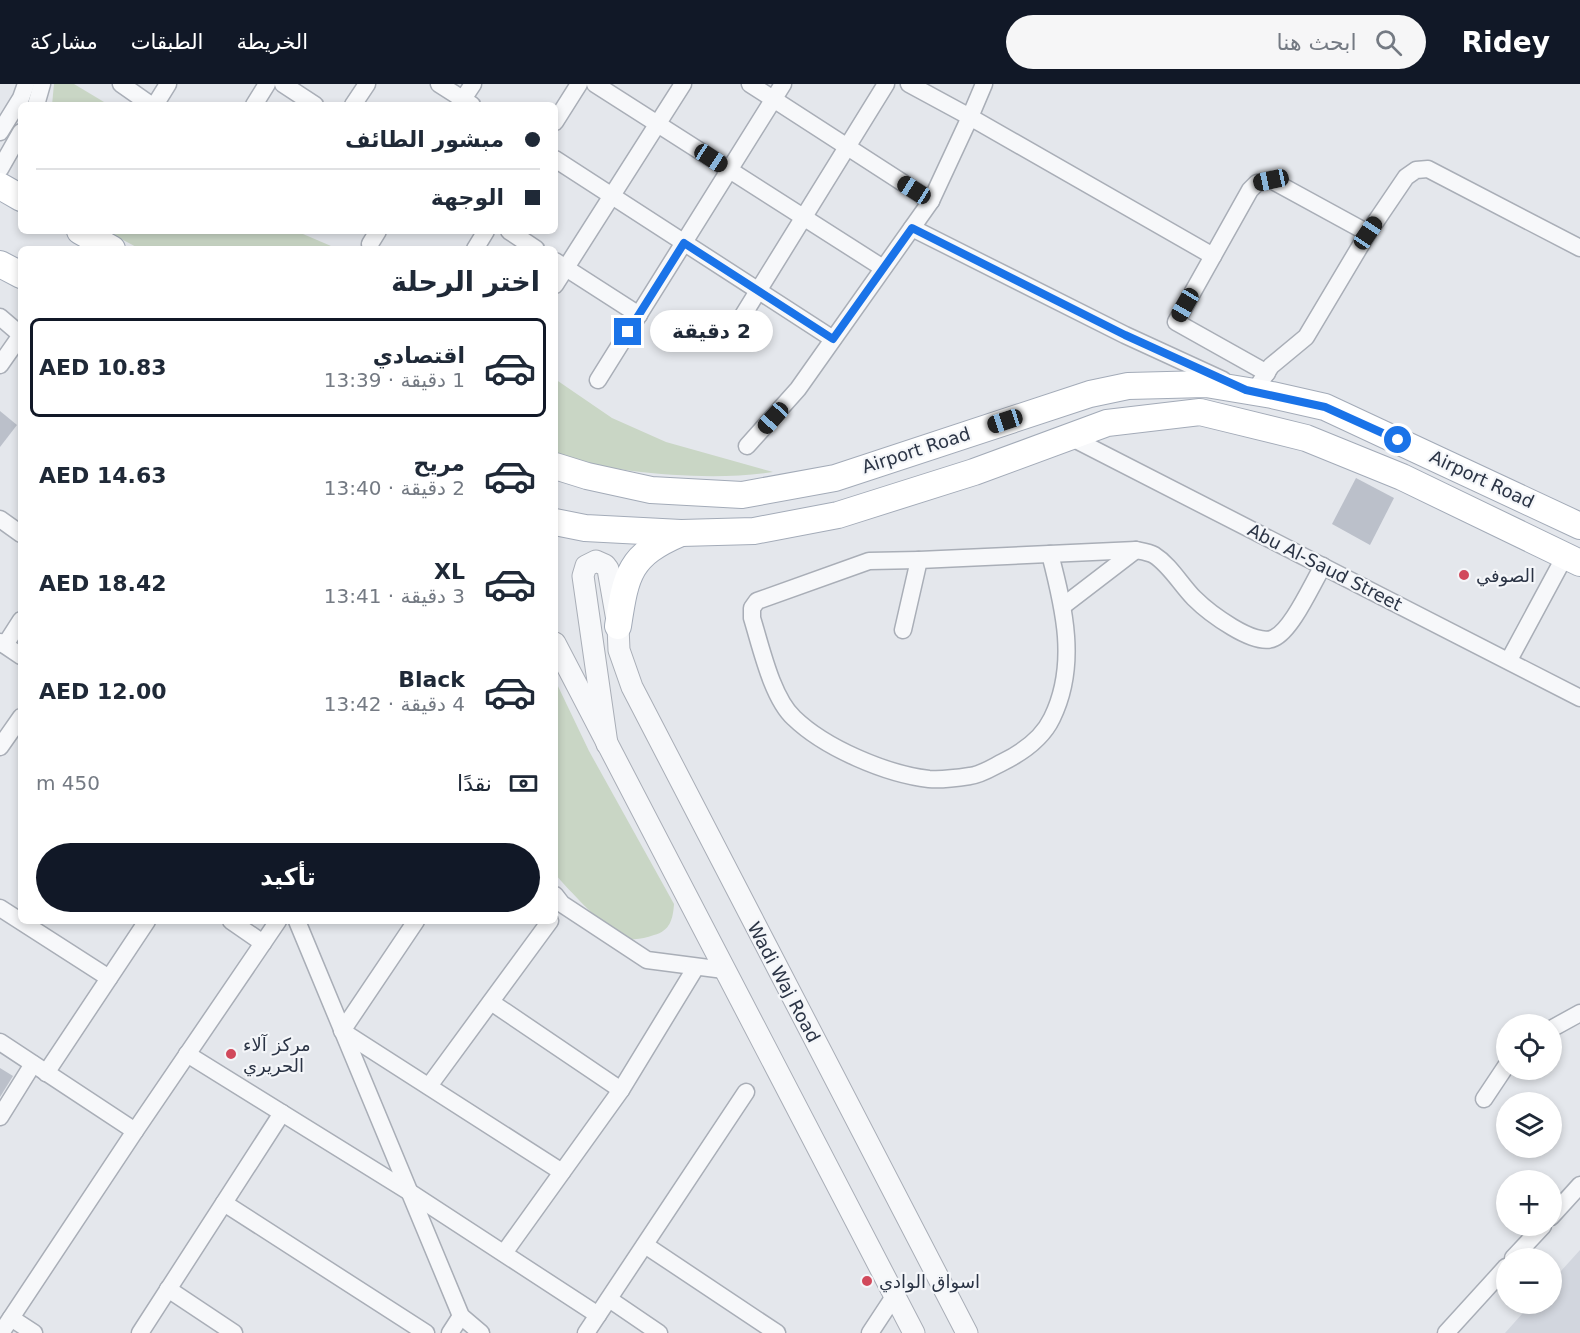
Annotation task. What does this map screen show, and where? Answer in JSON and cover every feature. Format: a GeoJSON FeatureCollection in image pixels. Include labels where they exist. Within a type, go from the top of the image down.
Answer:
{"type":"FeatureCollection","features":[{"type":"Feature","properties":{"kind":"main road"},"geometry":{"type":"LineString","coordinates":[[0,186],[18,196]]}},
{"type":"Feature","properties":{"kind":"main road"},"geometry":{"type":"LineString","coordinates":[[85,234],[107,246]]}},
{"type":"Feature","properties":{"kind":"main road"},"geometry":{"type":"LineString","coordinates":[[0,264],[18,273]]}},
{"type":"Feature","properties":{"kind":"main road","name":"Airport Road"},"geometry":{"type":"LineString","coordinates":[[558,467],[587,476],[651,490],[742,495],[834,478],[1090,394],[1128,386],[1256,385],[1325,407],[1580,525]]}},
{"type":"Feature","properties":{"kind":"main road","name":"Airport Road"},"geometry":{"type":"LineString","coordinates":[[681,532],[754,531],[838,515],[974,472],[1107,423],[1200,412],[1306,438],[1402,477],[1572,559]]}},
{"type":"Feature","properties":{"kind":"main road"},"geometry":{"type":"LineString","coordinates":[[558,523],[585,528],[681,532]]}},
{"type":"Feature","properties":{"kind":"main road"},"geometry":{"type":"LineString","coordinates":[[618,626],[624,582],[635,564],[660,541],[681,532]]}},
{"type":"Feature","properties":{"kind":"street"},"geometry":{"type":"LineString","coordinates":[[19,102],[26,84]]}},
{"type":"Feature","properties":{"kind":"street"},"geometry":{"type":"LineString","coordinates":[[37,102],[42,84]]}},
{"type":"Feature","properties":{"kind":"street"},"geometry":{"type":"LineString","coordinates":[[120,84],[148,102]]}},
{"type":"Feature","properties":{"kind":"street"},"geometry":{"type":"LineString","coordinates":[[155,102],[168,84]]}},
{"type":"Feature","properties":{"kind":"street"},"geometry":{"type":"LineString","coordinates":[[256,102],[267,84]]}},
{"type":"Feature","properties":{"kind":"street"},"geometry":{"type":"LineString","coordinates":[[283,84],[310,102]]}},
{"type":"Feature","properties":{"kind":"street"},"geometry":{"type":"LineString","coordinates":[[355,102],[367,84]]}},
{"type":"Feature","properties":{"kind":"street"},"geometry":{"type":"LineString","coordinates":[[440,84],[464,102]]}},
{"type":"Feature","properties":{"kind":"street"},"geometry":{"type":"LineString","coordinates":[[465,102],[473,84]]}},
{"type":"Feature","properties":{"kind":"street"},"geometry":{"type":"LineString","coordinates":[[558,117],[579,84]]}},
{"type":"Feature","properties":{"kind":"street"},"geometry":{"type":"LineString","coordinates":[[595,84],[883,268]]}},
{"type":"Feature","properties":{"kind":"street"},"geometry":{"type":"LineString","coordinates":[[639,315],[560,265],[612,196],[683,84]]}},
{"type":"Feature","properties":{"kind":"street"},"geometry":{"type":"LineString","coordinates":[[750,84],[931,201]]}},
{"type":"Feature","properties":{"kind":"street"},"geometry":{"type":"LineString","coordinates":[[598,380],[783,84]]}},
{"type":"Feature","properties":{"kind":"street"},"geometry":{"type":"LineString","coordinates":[[737,325],[886,84]]}},
{"type":"Feature","properties":{"kind":"street"},"geometry":{"type":"LineString","coordinates":[[909,84],[1213,256]]}},
{"type":"Feature","properties":{"kind":"street"},"geometry":{"type":"LineString","coordinates":[[747,446],[798,389],[931,201],[984,84]]}},
{"type":"Feature","properties":{"kind":"street"},"geometry":{"type":"LineString","coordinates":[[0,132],[18,103]]}},
{"type":"Feature","properties":{"kind":"street"},"geometry":{"type":"LineString","coordinates":[[0,169],[18,137]]}},
{"type":"Feature","properties":{"kind":"street"},"geometry":{"type":"LineString","coordinates":[[558,161],[833,339]]}},
{"type":"Feature","properties":{"kind":"street"},"geometry":{"type":"LineString","coordinates":[[1256,385],[1271,366],[1306,337],[1368,233],[1407,177],[1416,170],[1428,169],[1580,248]]}},
{"type":"Feature","properties":{"kind":"street"},"geometry":{"type":"LineString","coordinates":[[1256,385],[1176,322],[1250,190],[1257,183],[1271,180],[1368,233]]}},
{"type":"Feature","properties":{"kind":"street"},"geometry":{"type":"LineString","coordinates":[[912,228],[1125,335],[1256,385]]}},
{"type":"Feature","properties":{"kind":"street"},"geometry":{"type":"LineString","coordinates":[[514,234],[532,246]]}},
{"type":"Feature","properties":{"kind":"street"},"geometry":{"type":"LineString","coordinates":[[0,316],[18,332]]}},
{"type":"Feature","properties":{"kind":"street"},"geometry":{"type":"LineString","coordinates":[[0,365],[18,339]]}},
{"type":"Feature","properties":{"kind":"street","name":"Abu Al-Saud Street"},"geometry":{"type":"LineString","coordinates":[[1070,437],[1580,698]]}},
{"type":"Feature","properties":{"kind":"street"},"geometry":{"type":"LineString","coordinates":[[0,519],[18,532]]}},
{"type":"Feature","properties":{"kind":"street"},"geometry":{"type":"LineString","coordinates":[[1050,554],[1063,606],[1068,644],[1064,685],[1052,719],[1026,751],[972,776],[929,779],[883,768],[825,742],[792,717],[772,683],[752,618],[752,608],[757,601],[868,561],[1136,550],[1153,554],[1194,598],[1214,615],[1260,639],[1273,639],[1286,629],[1323,566]]}},
{"type":"Feature","properties":{"kind":"street"},"geometry":{"type":"LineString","coordinates":[[1063,606],[1136,550]]}},
{"type":"Feature","properties":{"kind":"street"},"geometry":{"type":"LineString","coordinates":[[1509,660],[1572,559]]}},
{"type":"Feature","properties":{"kind":"street"},"geometry":{"type":"LineString","coordinates":[[903,630],[919,560]]}},
{"type":"Feature","properties":{"kind":"street","name":"Wadi Waj Road"},"geometry":{"type":"LineString","coordinates":[[607,744],[583,576],[586,566],[591,562],[601,562],[608,569],[618,626],[619,650],[641,706],[967,1333]]}},
{"type":"Feature","properties":{"kind":"street"},"geometry":{"type":"LineString","coordinates":[[18,624],[2,644],[18,654]]}},
{"type":"Feature","properties":{"kind":"street"},"geometry":{"type":"LineString","coordinates":[[558,649],[914,1333]]}},
{"type":"Feature","properties":{"kind":"street"},"geometry":{"type":"LineString","coordinates":[[0,747],[18,721]]}},
{"type":"Feature","properties":{"kind":"street"},"geometry":{"type":"LineString","coordinates":[[558,905],[647,960],[724,970]]}},
{"type":"Feature","properties":{"kind":"street"},"geometry":{"type":"LineString","coordinates":[[0,908],[18,914]]}},
{"type":"Feature","properties":{"kind":"street"},"geometry":{"type":"LineString","coordinates":[[32,924],[109,978]]}},
{"type":"Feature","properties":{"kind":"street"},"geometry":{"type":"LineString","coordinates":[[0,1117],[109,978],[145,924]]}},
{"type":"Feature","properties":{"kind":"street"},"geometry":{"type":"LineString","coordinates":[[235,924],[263,943]]}},
{"type":"Feature","properties":{"kind":"street"},"geometry":{"type":"LineString","coordinates":[[1,1333],[276,924]]}},
{"type":"Feature","properties":{"kind":"street"},"geometry":{"type":"LineString","coordinates":[[298,924],[461,1316],[481,1333]]}},
{"type":"Feature","properties":{"kind":"street"},"geometry":{"type":"LineString","coordinates":[[342,1030],[414,924]]}},
{"type":"Feature","properties":{"kind":"street"},"geometry":{"type":"LineString","coordinates":[[429,1086],[548,924]]}},
{"type":"Feature","properties":{"kind":"street"},"geometry":{"type":"LineString","coordinates":[[504,1253],[621,1090],[696,967]]}},
{"type":"Feature","properties":{"kind":"street"},"geometry":{"type":"LineString","coordinates":[[491,1002],[621,1090]]}},
{"type":"Feature","properties":{"kind":"street"},"geometry":{"type":"LineString","coordinates":[[1562,1023],[1580,1013]]}},
{"type":"Feature","properties":{"kind":"street"},"geometry":{"type":"LineString","coordinates":[[342,1030],[562,1172]]}},
{"type":"Feature","properties":{"kind":"street"},"geometry":{"type":"LineString","coordinates":[[0,1042],[135,1131]]}},
{"type":"Feature","properties":{"kind":"street"},"geometry":{"type":"LineString","coordinates":[[187,1054],[411,1193],[598,1315]]}},
{"type":"Feature","properties":{"kind":"street"},"geometry":{"type":"LineString","coordinates":[[1484,1099],[1497,1080]]}},
{"type":"Feature","properties":{"kind":"street"},"geometry":{"type":"LineString","coordinates":[[586,1333],[746,1092]]}},
{"type":"Feature","properties":{"kind":"street"},"geometry":{"type":"LineString","coordinates":[[140,1333],[282,1113]]}},
{"type":"Feature","properties":{"kind":"street"},"geometry":{"type":"LineString","coordinates":[[1562,1205],[1580,1185]]}},
{"type":"Feature","properties":{"kind":"street"},"geometry":{"type":"LineString","coordinates":[[224,1203],[426,1333]]}},
{"type":"Feature","properties":{"kind":"street"},"geometry":{"type":"LineString","coordinates":[[1523,1248],[1534,1236]]}},
{"type":"Feature","properties":{"kind":"street"},"geometry":{"type":"LineString","coordinates":[[645,1245],[777,1333]]}},
{"type":"Feature","properties":{"kind":"street"},"geometry":{"type":"LineString","coordinates":[[1446,1333],[1496,1278]]}},
{"type":"Feature","properties":{"kind":"street"},"geometry":{"type":"LineString","coordinates":[[168,1289],[234,1333]]}},
{"type":"Feature","properties":{"kind":"street"},"geometry":{"type":"LineString","coordinates":[[870,1333],[895,1295]]}},
{"type":"Feature","properties":{"kind":"street"},"geometry":{"type":"LineString","coordinates":[[609,1299],[660,1333]]}},
{"type":"Feature","properties":{"kind":"street"},"geometry":{"type":"LineString","coordinates":[[450,1333],[461,1316]]}},
{"type":"Feature","properties":{"kind":"street"},"geometry":{"type":"LineString","coordinates":[[11,1318],[34,1333]]}},
{"type":"Feature","properties":{"kind":"shaded area"},"geometry":{"type":"Polygon","coordinates":[[[1580,1250],[1580,1333],[1505,1333],[1522,1314],[1562,1314],[1562,1270],[1580,1250]]]}},
{"type":"Feature","properties":{"kind":"green space"},"geometry":{"type":"Polygon","coordinates":[[[54,84],[74,84],[104,102],[52,102],[54,84]]]}},
{"type":"Feature","properties":{"kind":"green space"},"geometry":{"type":"Polygon","coordinates":[[[112,234],[303,234],[331,246],[134,246],[112,234]]]}},
{"type":"Feature","properties":{"kind":"green space"},"geometry":{"type":"Polygon","coordinates":[[[558,381],[612,418],[666,442],[773,472],[693,476],[635,471],[558,457],[558,381]]]}},
{"type":"Feature","properties":{"kind":"green space"},"geometry":{"type":"Polygon","coordinates":[[[558,686],[589,751],[674,904],[670,924],[664,931],[646,938],[634,939],[622,937],[607,927],[558,877],[558,686]]]}},
{"type":"Feature","properties":{"kind":"building"},"geometry":{"type":"Polygon","coordinates":[[[0,411],[17,425],[0,447],[0,411]]]}},
{"type":"Feature","properties":{"kind":"building"},"geometry":{"type":"Polygon","coordinates":[[[1356,478],[1394,498],[1370,545],[1332,524],[1356,478]]]}},
{"type":"Feature","properties":{"kind":"building"},"geometry":{"type":"Polygon","coordinates":[[[0,1068],[13,1076],[0,1097],[0,1068]]]}},
{"type":"Feature","properties":{"kind":"place","name":"الصوفي"},"geometry":{"type":"Point","coordinates":[1464,575]}},
{"type":"Feature","properties":{"kind":"place","name":"مركز آلاء الحريري"},"geometry":{"type":"Point","coordinates":[231,1054]}},
{"type":"Feature","properties":{"kind":"place","name":"اسواق الوادي"},"geometry":{"type":"Point","coordinates":[867,1281]}},
{"type":"Feature","properties":{"kind":"route"},"geometry":{"type":"LineString","coordinates":[[628,332],[684,243],[833,339],[912,228],[1125,335],[1246,390],[1325,407],[1398,440]]}}]}
